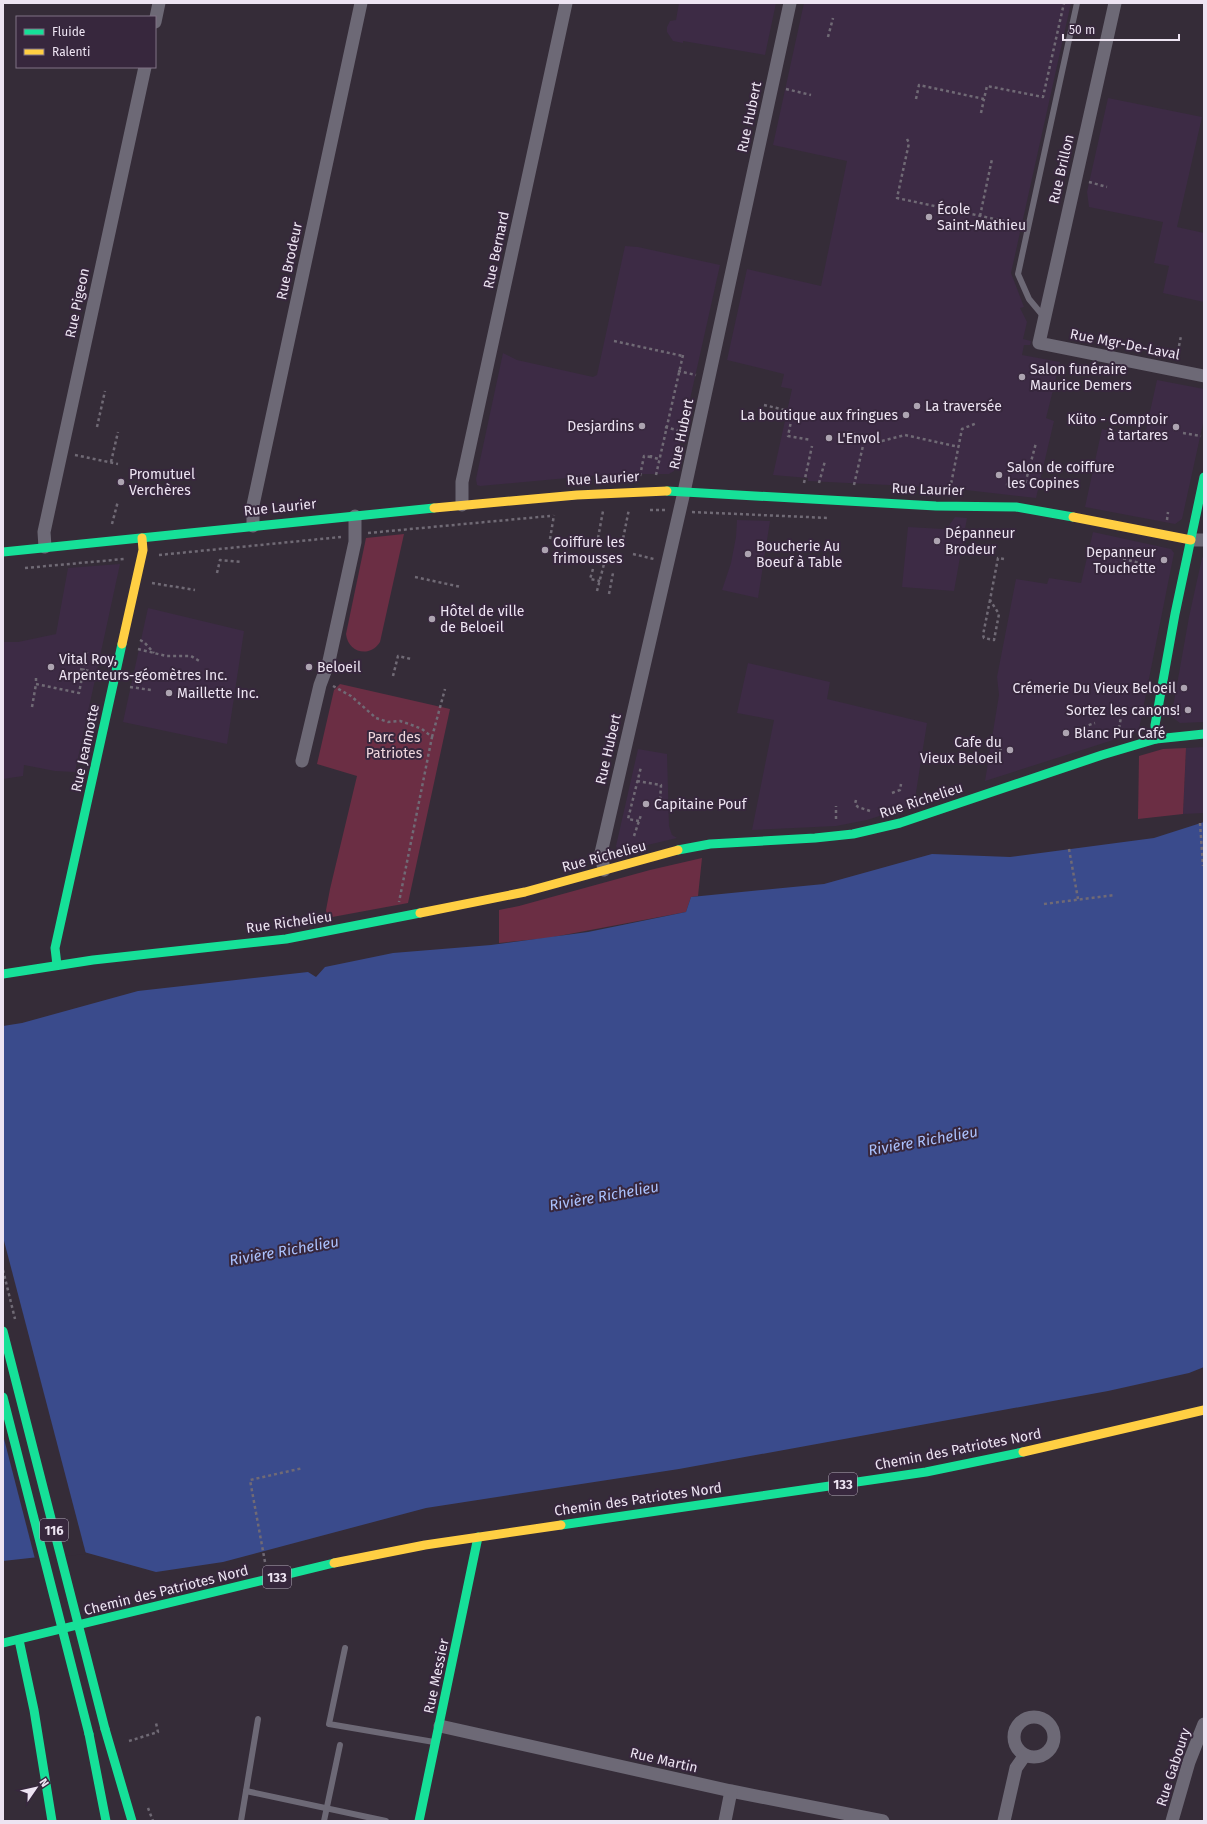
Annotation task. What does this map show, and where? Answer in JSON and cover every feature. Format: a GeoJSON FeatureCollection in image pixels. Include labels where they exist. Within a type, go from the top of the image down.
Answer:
{"type":"FeatureCollection","features":[{"type":"Feature","properties":{"kind":"main road"},"geometry":{"type":"LineString","coordinates":[[1156,740],[1155,725],[1198,540],[1204,477]]}},
{"type":"Feature","properties":{"kind":"main road","name":"Rue Laurier"},"geometry":{"type":"LineString","coordinates":[[3,552],[462,505],[577,495],[661,491],[936,506],[1022,508],[1198,540]]}},
{"type":"Feature","properties":{"kind":"main road","name":"Rue Jeannotte"},"geometry":{"type":"LineString","coordinates":[[57,964],[55,948],[143,550],[142,538]]}},
{"type":"Feature","properties":{"kind":"main road","name":"Rue Richelieu"},"geometry":{"type":"LineString","coordinates":[[3,974],[57,964],[286,939],[402,918],[525,892],[675,851],[710,844],[837,837],[877,829],[1102,755],[1156,740],[1204,734]]}},
{"type":"Feature","properties":{"kind":"main road","name":"116"},"geometry":{"type":"LineString","coordinates":[[3,1330],[105,1729],[132,1821]]}},
{"type":"Feature","properties":{"kind":"main road","name":"116"},"geometry":{"type":"LineString","coordinates":[[3,1397],[89,1734],[106,1821]]}},
{"type":"Feature","properties":{"kind":"main road","name":"Chemin des Patriotes Nord"},"geometry":{"type":"LineString","coordinates":[[18,1640],[364,1556],[478,1537],[926,1472],[1022,1453],[1204,1410]]}},
{"type":"Feature","properties":{"kind":"main road","name":"Rue Messier"},"geometry":{"type":"LineString","coordinates":[[419,1821],[440,1726],[478,1537]]}},
{"type":"Feature","properties":{"kind":"main road"},"geometry":{"type":"LineString","coordinates":[[18,1640],[34,1710],[52,1821]]}},
{"type":"Feature","properties":{"kind":"main road","name":"133"},"geometry":{"type":"LineString","coordinates":[[3,1643],[18,1640]]}},
{"type":"Feature","properties":{"kind":"street"},"geometry":{"type":"LineString","coordinates":[[156,17],[159,3]]}},
{"type":"Feature","properties":{"kind":"street","name":"Rue Brodeur"},"geometry":{"type":"LineString","coordinates":[[252,526],[253,505],[361,3]]}},
{"type":"Feature","properties":{"kind":"street","name":"Rue Bernard"},"geometry":{"type":"LineString","coordinates":[[462,505],[462,482],[566,3]]}},
{"type":"Feature","properties":{"kind":"street","name":"Rue Hubert"},"geometry":{"type":"LineString","coordinates":[[604,870],[600,853],[684,492],[790,3]]}},
{"type":"Feature","properties":{"kind":"street","name":"Rue Brillon"},"geometry":{"type":"LineString","coordinates":[[1039,343],[1115,3]]}},
{"type":"Feature","properties":{"kind":"street","name":"Rue Pigeon"},"geometry":{"type":"LineString","coordinates":[[45,547],[44,532],[145,68]]}},
{"type":"Feature","properties":{"kind":"street","name":"Rue Mgr-De-Laval"},"geometry":{"type":"LineString","coordinates":[[1039,343],[1204,376]]}},
{"type":"Feature","properties":{"kind":"street"},"geometry":{"type":"LineString","coordinates":[[302,761],[322,678],[329,661],[355,542],[355,516]]}},
{"type":"Feature","properties":{"kind":"street","name":"Rue Gaboury"},"geometry":{"type":"LineString","coordinates":[[1172,1821],[1189,1762],[1204,1724]]}},
{"type":"Feature","properties":{"kind":"street","name":"Rue Martin"},"geometry":{"type":"LineString","coordinates":[[440,1726],[731,1791],[883,1821]]}},
{"type":"Feature","properties":{"kind":"street"},"geometry":{"type":"LineString","coordinates":[[1004,1821],[1016,1768],[1025,1755]]}},
{"type":"Feature","properties":{"kind":"street"},"geometry":{"type":"LineString","coordinates":[[725,1821],[731,1791]]}},
{"type":"Feature","properties":{"kind":"lane"},"geometry":{"type":"LineString","coordinates":[[1044,317],[1029,299],[1018,274],[1077,3]]}},
{"type":"Feature","properties":{"kind":"lane"},"geometry":{"type":"LineString","coordinates":[[344,1648],[329,1724],[436,1743]]}},
{"type":"Feature","properties":{"kind":"lane"},"geometry":{"type":"LineString","coordinates":[[241,1821],[258,1719]]}},
{"type":"Feature","properties":{"kind":"lane"},"geometry":{"type":"LineString","coordinates":[[324,1821],[340,1745]]}},
{"type":"Feature","properties":{"kind":"lane"},"geometry":{"type":"LineString","coordinates":[[246,1791],[386,1821]]}},
{"type":"Feature","properties":{"kind":"path"},"geometry":{"type":"LineString","coordinates":[[981,113],[987,86],[1043,97],[1064,3]]}},
{"type":"Feature","properties":{"kind":"path"},"geometry":{"type":"LineString","coordinates":[[828,37],[833,18]]}},
{"type":"Feature","properties":{"kind":"path"},"geometry":{"type":"LineString","coordinates":[[916,99],[919,85],[984,100]]}},
{"type":"Feature","properties":{"kind":"path"},"geometry":{"type":"LineString","coordinates":[[784,89],[811,95]]}},
{"type":"Feature","properties":{"kind":"path"},"geometry":{"type":"LineString","coordinates":[[907,139],[909,143],[897,198],[1019,224]]}},
{"type":"Feature","properties":{"kind":"path"},"geometry":{"type":"LineString","coordinates":[[980,216],[992,159]]}},
{"type":"Feature","properties":{"kind":"path"},"geometry":{"type":"LineString","coordinates":[[1088,182],[1108,187]]}},
{"type":"Feature","properties":{"kind":"path"},"geometry":{"type":"LineString","coordinates":[[1178,346],[1181,336]]}},
{"type":"Feature","properties":{"kind":"path"},"geometry":{"type":"LineString","coordinates":[[614,340],[683,356],[655,476]]}},
{"type":"Feature","properties":{"kind":"path"},"geometry":{"type":"LineString","coordinates":[[679,371],[697,375]]}},
{"type":"Feature","properties":{"kind":"path"},"geometry":{"type":"LineString","coordinates":[[97,427],[105,391]]}},
{"type":"Feature","properties":{"kind":"path"},"geometry":{"type":"LineString","coordinates":[[764,405],[793,412],[788,436],[811,440]]}},
{"type":"Feature","properties":{"kind":"path"},"geometry":{"type":"LineString","coordinates":[[950,490],[962,429],[977,423]]}},
{"type":"Feature","properties":{"kind":"path"},"geometry":{"type":"LineString","coordinates":[[666,427],[684,432]]}},
{"type":"Feature","properties":{"kind":"path"},"geometry":{"type":"LineString","coordinates":[[111,462],[118,432]]}},
{"type":"Feature","properties":{"kind":"path"},"geometry":{"type":"LineString","coordinates":[[848,432],[882,441],[906,434],[959,447]]}},
{"type":"Feature","properties":{"kind":"path"},"geometry":{"type":"LineString","coordinates":[[1182,433],[1201,436]]}},
{"type":"Feature","properties":{"kind":"path"},"geometry":{"type":"LineString","coordinates":[[854,485],[865,437]]}},
{"type":"Feature","properties":{"kind":"path"},"geometry":{"type":"LineString","coordinates":[[1004,490],[1006,482],[1024,488],[1036,443]]}},
{"type":"Feature","properties":{"kind":"path"},"geometry":{"type":"LineString","coordinates":[[804,483],[812,446]]}},
{"type":"Feature","properties":{"kind":"path"},"geometry":{"type":"LineString","coordinates":[[72,454],[118,464]]}},
{"type":"Feature","properties":{"kind":"path"},"geometry":{"type":"LineString","coordinates":[[640,476],[644,456],[651,456],[659,459]]}},
{"type":"Feature","properties":{"kind":"path"},"geometry":{"type":"LineString","coordinates":[[819,483],[825,461]]}},
{"type":"Feature","properties":{"kind":"path"},"geometry":{"type":"LineString","coordinates":[[112,525],[118,501]]}},
{"type":"Feature","properties":{"kind":"path"},"geometry":{"type":"LineString","coordinates":[[622,544],[627,509],[637,509]]}},
{"type":"Feature","properties":{"kind":"path"},"geometry":{"type":"LineString","coordinates":[[595,511],[610,510]]}},
{"type":"Feature","properties":{"kind":"path"},"geometry":{"type":"LineString","coordinates":[[645,510],[661,510]]}},
{"type":"Feature","properties":{"kind":"path"},"geometry":{"type":"LineString","coordinates":[[598,538],[603,511]]}},
{"type":"Feature","properties":{"kind":"path"},"geometry":{"type":"LineString","coordinates":[[697,512],[830,518]]}},
{"type":"Feature","properties":{"kind":"path"},"geometry":{"type":"LineString","coordinates":[[369,533],[560,514]]}},
{"type":"Feature","properties":{"kind":"path"},"geometry":{"type":"LineString","coordinates":[[550,539],[554,515]]}},
{"type":"Feature","properties":{"kind":"path"},"geometry":{"type":"LineString","coordinates":[[163,554],[343,536]]}},
{"type":"Feature","properties":{"kind":"path"},"geometry":{"type":"LineString","coordinates":[[633,554],[655,559]]}},
{"type":"Feature","properties":{"kind":"path"},"geometry":{"type":"LineString","coordinates":[[990,600],[999,614],[994,640],[984,638],[983,635],[998,558],[1004,559]]}},
{"type":"Feature","properties":{"kind":"path"},"geometry":{"type":"LineString","coordinates":[[17,569],[116,559]]}},
{"type":"Feature","properties":{"kind":"path"},"geometry":{"type":"LineString","coordinates":[[217,573],[220,560],[241,562]]}},
{"type":"Feature","properties":{"kind":"path"},"geometry":{"type":"LineString","coordinates":[[1123,560],[1149,565]]}},
{"type":"Feature","properties":{"kind":"path"},"geometry":{"type":"LineString","coordinates":[[597,591],[604,564]]}},
{"type":"Feature","properties":{"kind":"path"},"geometry":{"type":"LineString","coordinates":[[593,569],[590,579],[600,581]]}},
{"type":"Feature","properties":{"kind":"path"},"geometry":{"type":"LineString","coordinates":[[609,594],[613,573]]}},
{"type":"Feature","properties":{"kind":"path"},"geometry":{"type":"LineString","coordinates":[[416,577],[461,587]]}},
{"type":"Feature","properties":{"kind":"path"},"geometry":{"type":"LineString","coordinates":[[152,583],[195,590]]}},
{"type":"Feature","properties":{"kind":"path"},"geometry":{"type":"LineString","coordinates":[[140,640],[144,642],[154,653]]}},
{"type":"Feature","properties":{"kind":"path"},"geometry":{"type":"LineString","coordinates":[[138,649],[166,656],[191,656],[201,662]]}},
{"type":"Feature","properties":{"kind":"path"},"geometry":{"type":"LineString","coordinates":[[36,684],[79,693],[82,670],[87,652]]}},
{"type":"Feature","properties":{"kind":"path"},"geometry":{"type":"LineString","coordinates":[[393,676],[398,656],[411,659]]}},
{"type":"Feature","properties":{"kind":"path"},"geometry":{"type":"LineString","coordinates":[[82,670],[98,673]]}},
{"type":"Feature","properties":{"kind":"path"},"geometry":{"type":"LineString","coordinates":[[32,707],[36,678]]}},
{"type":"Feature","properties":{"kind":"path"},"geometry":{"type":"LineString","coordinates":[[322,678],[351,696],[376,718],[388,722],[400,721],[410,724],[422,729],[432,737]]}},
{"type":"Feature","properties":{"kind":"path"},"geometry":{"type":"LineString","coordinates":[[130,687],[151,690]]}},
{"type":"Feature","properties":{"kind":"path"},"geometry":{"type":"LineString","coordinates":[[402,918],[399,901],[432,737],[445,689]]}},
{"type":"Feature","properties":{"kind":"path"},"geometry":{"type":"LineString","coordinates":[[1119,739],[1118,731],[1121,717]]}},
{"type":"Feature","properties":{"kind":"path"},"geometry":{"type":"LineString","coordinates":[[1083,727],[1095,723]]}},
{"type":"Feature","properties":{"kind":"path"},"geometry":{"type":"LineString","coordinates":[[994,747],[1000,748],[1001,751]]}},
{"type":"Feature","properties":{"kind":"path"},"geometry":{"type":"LineString","coordinates":[[639,821],[628,818],[641,766]]}},
{"type":"Feature","properties":{"kind":"path"},"geometry":{"type":"LineString","coordinates":[[637,781],[661,785],[660,802],[657,801]]}},
{"type":"Feature","properties":{"kind":"path"},"geometry":{"type":"LineString","coordinates":[[892,793],[900,790],[901,784]]}},
{"type":"Feature","properties":{"kind":"path"},"geometry":{"type":"LineString","coordinates":[[856,800],[855,804],[870,811]]}},
{"type":"Feature","properties":{"kind":"path"},"geometry":{"type":"LineString","coordinates":[[836,806],[836,820]]}},
{"type":"Feature","properties":{"kind":"path"},"geometry":{"type":"LineString","coordinates":[[634,836],[641,815]]}},
{"type":"Feature","properties":{"kind":"path"},"geometry":{"type":"LineString","coordinates":[[1200,823],[1203,866]]}},
{"type":"Feature","properties":{"kind":"path"},"geometry":{"type":"LineString","coordinates":[[1069,848],[1078,899]]}},
{"type":"Feature","properties":{"kind":"path"},"geometry":{"type":"LineString","coordinates":[[1044,904],[1114,895]]}},
{"type":"Feature","properties":{"kind":"path"},"geometry":{"type":"LineString","coordinates":[[269,1578],[250,1480],[303,1468]]}},
{"type":"Feature","properties":{"kind":"path"},"geometry":{"type":"LineString","coordinates":[[129,1741],[158,1732],[156,1723]]}},
{"type":"Feature","properties":{"kind":"shaded area"},"geometry":{"type":"Polygon","coordinates":[[[679,3],[776,3],[765,55],[683,41],[683,43],[673,41],[667,32],[667,27],[670,21],[676,20],[679,3]]]}},
{"type":"Feature","properties":{"kind":"shaded area","name":"École Saint-Mathieu"},"geometry":{"type":"Polygon","coordinates":[[[804,3],[1071,3],[1011,273],[1024,307],[1020,308],[1027,322],[1023,339],[1031,341],[1030,345],[1024,345],[1022,355],[1060,362],[1046,418],[1054,421],[1036,498],[949,488],[808,481],[808,478],[773,475],[792,389],[781,387],[784,374],[727,360],[747,269],[821,286],[847,161],[773,145],[804,3]]]}},
{"type":"Feature","properties":{"kind":"shaded area"},"geometry":{"type":"Polygon","coordinates":[[[1108,98],[1202,117],[1177,227],[1204,233],[1204,302],[1163,293],[1169,266],[1154,263],[1163,222],[1089,207],[1087,192],[1108,98]]]}},
{"type":"Feature","properties":{"kind":"shaded area"},"geometry":{"type":"Polygon","coordinates":[[[625,246],[638,247],[720,265],[674,471],[669,474],[611,474],[480,486],[477,485],[476,479],[503,353],[517,360],[593,377],[597,375],[625,246]]]}},
{"type":"Feature","properties":{"kind":"shaded area"},"geometry":{"type":"Polygon","coordinates":[[[1157,380],[1204,389],[1204,419],[1182,519],[1175,524],[1085,507],[1102,429],[1144,439],[1157,380]]]}},
{"type":"Feature","properties":{"kind":"shaded area"},"geometry":{"type":"Polygon","coordinates":[[[955,517],[967,518],[954,591],[902,587],[908,527],[943,529],[948,527],[955,517]]]}},
{"type":"Feature","properties":{"kind":"shaded area"},"geometry":{"type":"Polygon","coordinates":[[[737,520],[770,521],[758,598],[722,590],[731,563],[736,537],[737,520]]]}},
{"type":"Feature","properties":{"kind":"shaded area"},"geometry":{"type":"Polygon","coordinates":[[[1093,532],[1171,549],[1174,553],[1139,729],[1135,733],[985,781],[999,695],[997,677],[1016,579],[1047,584],[1049,578],[1081,583],[1093,532]]]}},
{"type":"Feature","properties":{"kind":"shaded area"},"geometry":{"type":"Polygon","coordinates":[[[1204,556],[1204,722],[1180,723],[1172,717],[1173,707],[1189,617],[1202,558],[1204,556]]]}},
{"type":"Feature","properties":{"kind":"shaded area"},"geometry":{"type":"Polygon","coordinates":[[[120,564],[75,772],[55,771],[24,765],[23,776],[3,779],[3,642],[18,642],[56,634],[68,568],[120,564]]]}},
{"type":"Feature","properties":{"kind":"shaded area"},"geometry":{"type":"Polygon","coordinates":[[[148,608],[244,631],[227,744],[123,722],[148,608]]]}},
{"type":"Feature","properties":{"kind":"shaded area"},"geometry":{"type":"Polygon","coordinates":[[[748,663],[830,682],[827,699],[927,723],[914,805],[867,820],[836,826],[752,830],[774,720],[737,713],[748,663]]]}},
{"type":"Feature","properties":{"kind":"shaded area"},"geometry":{"type":"Polygon","coordinates":[[[1204,747],[1204,813],[1183,814],[1186,748],[1204,747]]]}},
{"type":"Feature","properties":{"kind":"shaded area"},"geometry":{"type":"Polygon","coordinates":[[[638,749],[667,754],[669,826],[672,835],[677,838],[618,852],[616,846],[638,749]]]}},
{"type":"Feature","properties":{"kind":"green space"},"geometry":{"type":"Polygon","coordinates":[[[404,534],[380,642],[376,647],[365,652],[355,649],[351,646],[346,634],[366,538],[404,534]]]}},
{"type":"Feature","properties":{"kind":"green space","name":"Parc des Patriotes"},"geometry":{"type":"Polygon","coordinates":[[[340,684],[450,709],[408,903],[327,918],[326,910],[330,889],[357,776],[317,764],[334,690],[340,684]]]}},
{"type":"Feature","properties":{"kind":"green space"},"geometry":{"type":"Polygon","coordinates":[[[1186,748],[1183,814],[1138,819],[1139,756],[1163,749],[1186,748]]]}},
{"type":"Feature","properties":{"kind":"green space"},"geometry":{"type":"Polygon","coordinates":[[[702,858],[698,896],[691,897],[686,912],[548,938],[499,943],[499,910],[519,906],[650,870],[702,858]]]}},
{"type":"Feature","properties":{"kind":"water","name":"Rivière Richelieu"},"geometry":{"type":"Polygon","coordinates":[[[1204,822],[1204,1367],[1189,1373],[1108,1391],[679,1469],[426,1508],[223,1562],[156,1572],[84,1552],[3,1561],[3,1026],[22,1023],[138,991],[308,972],[316,977],[325,967],[393,953],[491,945],[588,932],[686,912],[691,897],[824,884],[932,854],[1010,857],[1154,838],[1204,822]]]}},
{"type":"Feature","properties":{"kind":"pier"},"geometry":{"type":"Polygon","coordinates":[[[3,1237],[86,1554],[35,1559],[3,1435],[3,1237]]]}},
{"type":"Feature","properties":{"kind":"traffic: fast"},"geometry":{"type":"LineString","coordinates":[[1156,739],[1155,725],[1175,614],[1204,477]]}},
{"type":"Feature","properties":{"kind":"traffic: fast"},"geometry":{"type":"LineString","coordinates":[[667,491],[936,506],[1016,507],[1073,517]]}},
{"type":"Feature","properties":{"kind":"traffic: fast"},"geometry":{"type":"LineString","coordinates":[[3,552],[434,508]]}},
{"type":"Feature","properties":{"kind":"traffic: fast"},"geometry":{"type":"LineString","coordinates":[[57,965],[55,948],[122,644]]}},
{"type":"Feature","properties":{"kind":"traffic: fast"},"geometry":{"type":"LineString","coordinates":[[678,850],[710,844],[815,838],[853,834],[900,823],[1102,755],[1156,739],[1204,734]]}},
{"type":"Feature","properties":{"kind":"traffic: fast"},"geometry":{"type":"LineString","coordinates":[[3,974],[93,960],[286,939],[420,913]]}},
{"type":"Feature","properties":{"kind":"traffic: fast"},"geometry":{"type":"LineString","coordinates":[[3,1331],[105,1729]]}},
{"type":"Feature","properties":{"kind":"traffic: fast"},"geometry":{"type":"LineString","coordinates":[[3,1397],[89,1734]]}},
{"type":"Feature","properties":{"kind":"traffic: fast"},"geometry":{"type":"LineString","coordinates":[[561,1525],[926,1472],[1023,1452]]}},
{"type":"Feature","properties":{"kind":"traffic: fast"},"geometry":{"type":"LineString","coordinates":[[419,1821],[478,1537]]}},
{"type":"Feature","properties":{"kind":"traffic: fast"},"geometry":{"type":"LineString","coordinates":[[3,1643],[334,1563]]}},
{"type":"Feature","properties":{"kind":"traffic: fast"},"geometry":{"type":"LineString","coordinates":[[19,1640],[34,1710],[52,1821]]}},
{"type":"Feature","properties":{"kind":"traffic: fast"},"geometry":{"type":"LineString","coordinates":[[105,1729],[132,1821]]}},
{"type":"Feature","properties":{"kind":"traffic: fast"},"geometry":{"type":"LineString","coordinates":[[89,1734],[106,1821]]}},
{"type":"Feature","properties":{"kind":"traffic: slow"},"geometry":{"type":"LineString","coordinates":[[434,508],[577,495],[667,491]]}},
{"type":"Feature","properties":{"kind":"traffic: slow"},"geometry":{"type":"LineString","coordinates":[[1073,517],[1191,540]]}},
{"type":"Feature","properties":{"kind":"traffic: slow"},"geometry":{"type":"LineString","coordinates":[[122,644],[143,550],[142,538]]}},
{"type":"Feature","properties":{"kind":"traffic: slow"},"geometry":{"type":"LineString","coordinates":[[420,913],[525,892],[678,850]]}},
{"type":"Feature","properties":{"kind":"traffic: slow"},"geometry":{"type":"LineString","coordinates":[[1023,1452],[1204,1410]]}},
{"type":"Feature","properties":{"kind":"traffic: slow"},"geometry":{"type":"LineString","coordinates":[[334,1563],[425,1545],[561,1525]]}},
{"type":"Feature","properties":{"kind":"place","name":"École Saint-Mathieu"},"geometry":{"type":"Point","coordinates":[929,217]}},
{"type":"Feature","properties":{"kind":"place","name":"Salon funéraire Maurice Demers"},"geometry":{"type":"Point","coordinates":[1022,377]}},
{"type":"Feature","properties":{"kind":"place","name":"La traversée"},"geometry":{"type":"Point","coordinates":[917,406]}},
{"type":"Feature","properties":{"kind":"place","name":"La boutique aux fringues"},"geometry":{"type":"Point","coordinates":[906,415]}},
{"type":"Feature","properties":{"kind":"place","name":"Desjardins"},"geometry":{"type":"Point","coordinates":[642,426]}},
{"type":"Feature","properties":{"kind":"place","name":"Küto - Comptoir à tartares"},"geometry":{"type":"Point","coordinates":[1176,427]}},
{"type":"Feature","properties":{"kind":"place","name":"L'Envol"},"geometry":{"type":"Point","coordinates":[829,438]}},
{"type":"Feature","properties":{"kind":"place","name":"Salon de coiffure les Copines"},"geometry":{"type":"Point","coordinates":[999,475]}},
{"type":"Feature","properties":{"kind":"place","name":"Promutuel Verchères"},"geometry":{"type":"Point","coordinates":[121,482]}},
{"type":"Feature","properties":{"kind":"place","name":"Dépanneur Brodeur"},"geometry":{"type":"Point","coordinates":[937,541]}},
{"type":"Feature","properties":{"kind":"place","name":"Coiffure les frimousses"},"geometry":{"type":"Point","coordinates":[545,550]}},
{"type":"Feature","properties":{"kind":"place","name":"Boucherie Au Boeuf à Table"},"geometry":{"type":"Point","coordinates":[748,554]}},
{"type":"Feature","properties":{"kind":"place","name":"Depanneur Touchette"},"geometry":{"type":"Point","coordinates":[1164,560]}},
{"type":"Feature","properties":{"kind":"place","name":"Hôtel de ville de Beloeil"},"geometry":{"type":"Point","coordinates":[432,619]}},
{"type":"Feature","properties":{"kind":"place","name":"Vital Roy, Arpenteurs-géomètres Inc."},"geometry":{"type":"Point","coordinates":[51,667]}},
{"type":"Feature","properties":{"kind":"place","name":"Beloeil"},"geometry":{"type":"Point","coordinates":[309,667]}},
{"type":"Feature","properties":{"kind":"place","name":"Crémerie Du Vieux Beloeil"},"geometry":{"type":"Point","coordinates":[1184,688]}},
{"type":"Feature","properties":{"kind":"place","name":"Maillette Inc."},"geometry":{"type":"Point","coordinates":[169,693]}},
{"type":"Feature","properties":{"kind":"place","name":"Sortez les canons!"},"geometry":{"type":"Point","coordinates":[1188,710]}},
{"type":"Feature","properties":{"kind":"place","name":"Blanc Pur Café"},"geometry":{"type":"Point","coordinates":[1066,733]}},
{"type":"Feature","properties":{"kind":"place","name":"Cafe du Vieux Beloeil"},"geometry":{"type":"Point","coordinates":[1010,750]}},
{"type":"Feature","properties":{"kind":"place","name":"Capitaine Pouf"},"geometry":{"type":"Point","coordinates":[646,804]}}]}
